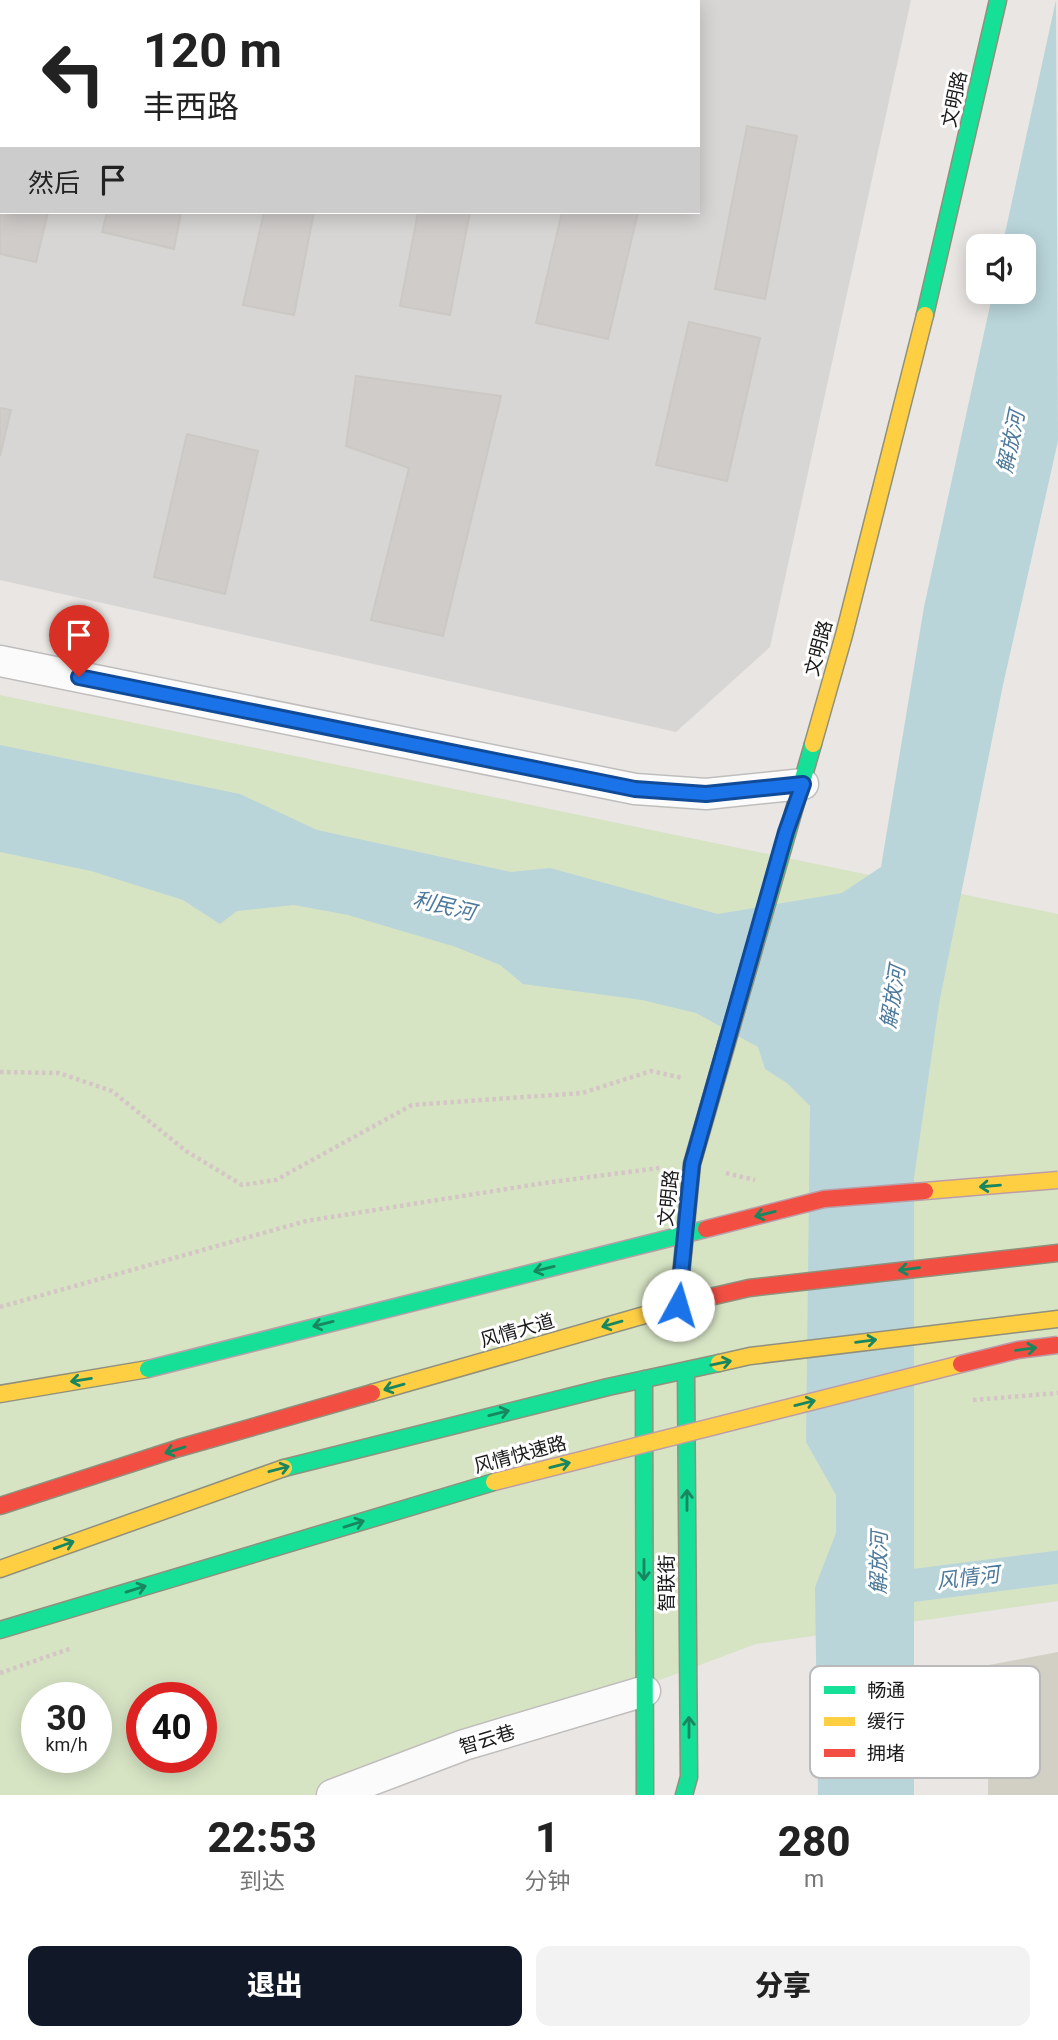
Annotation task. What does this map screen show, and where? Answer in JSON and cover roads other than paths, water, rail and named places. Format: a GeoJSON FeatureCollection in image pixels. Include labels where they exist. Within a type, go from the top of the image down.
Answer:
{"type":"FeatureCollection","features":[{"type":"Feature","properties":{"kind":"main road","name":"文明路"},"geometry":{"type":"LineString","coordinates":[[678,1305],[692,1164],[718,1082],[786,832],[803,784],[946,234],[998,0]]}},
{"type":"Feature","properties":{"kind":"main road"},"geometry":{"type":"LineString","coordinates":[[0,1394],[148,1369],[824,1199],[1058,1180]]}},
{"type":"Feature","properties":{"kind":"main road","name":"风情大道"},"geometry":{"type":"LineString","coordinates":[[0,1506],[179,1448],[678,1305],[749,1289],[1058,1253]]}},
{"type":"Feature","properties":{"kind":"main road"},"geometry":{"type":"LineString","coordinates":[[0,1569],[261,1474],[424,1431],[644,1379],[750,1356],[1058,1319]]}},
{"type":"Feature","properties":{"kind":"main road","name":"风情快速路"},"geometry":{"type":"LineString","coordinates":[[0,1630],[494,1482],[1018,1350],[1058,1345]]}},
{"type":"Feature","properties":{"kind":"main road","name":"智联街"},"geometry":{"type":"LineString","coordinates":[[684,1795],[689,1777],[686,1370]]}},
{"type":"Feature","properties":{"kind":"main road","name":"智联街"},"geometry":{"type":"LineString","coordinates":[[644,1379],[645,1795]]}},
{"type":"Feature","properties":{"kind":"street"},"geometry":{"type":"LineString","coordinates":[[0,661],[635,789],[706,794],[803,784]]}},
{"type":"Feature","properties":{"kind":"street","name":"智云巷"},"geometry":{"type":"LineString","coordinates":[[332,1795],[464,1745],[645,1691]]}},
{"type":"Feature","properties":{"kind":"water"},"geometry":{"type":"Polygon","coordinates":[[[1056,0],[1058,441],[1003,685],[939,1004],[914,1178],[914,1666],[816,1666],[815,1587],[836,1533],[836,1495],[806,1442],[810,1106],[787,1083],[765,1069],[758,1047],[696,1013],[642,1000],[523,984],[500,965],[456,947],[348,915],[294,905],[237,911],[220,924],[183,900],[91,871],[0,852],[0,745],[240,794],[317,830],[511,872],[550,868],[718,914],[842,893],[881,867],[924,607],[990,304],[1036,304],[1036,234],[1005,234],[1056,0]]]}},
{"type":"Feature","properties":{"kind":"water"},"geometry":{"type":"Polygon","coordinates":[[[818,1778],[914,1778],[914,1795],[818,1795],[818,1778]]]}},
{"type":"Feature","properties":{"kind":"waterway","name":"风情河"},"geometry":{"type":"LineString","coordinates":[[878,1590],[1058,1567]]}},
{"type":"Feature","properties":{"kind":"water label","name":"解放河"},"geometry":{"type":"Point","coordinates":[1011,442]}},
{"type":"Feature","properties":{"kind":"water label","name":"利民河"},"geometry":{"type":"Point","coordinates":[444,906]}},
{"type":"Feature","properties":{"kind":"water label","name":"解放河"},"geometry":{"type":"Point","coordinates":[893,997]}},
{"type":"Feature","properties":{"kind":"water label","name":"解放河"},"geometry":{"type":"Point","coordinates":[879,1563]}}]}
